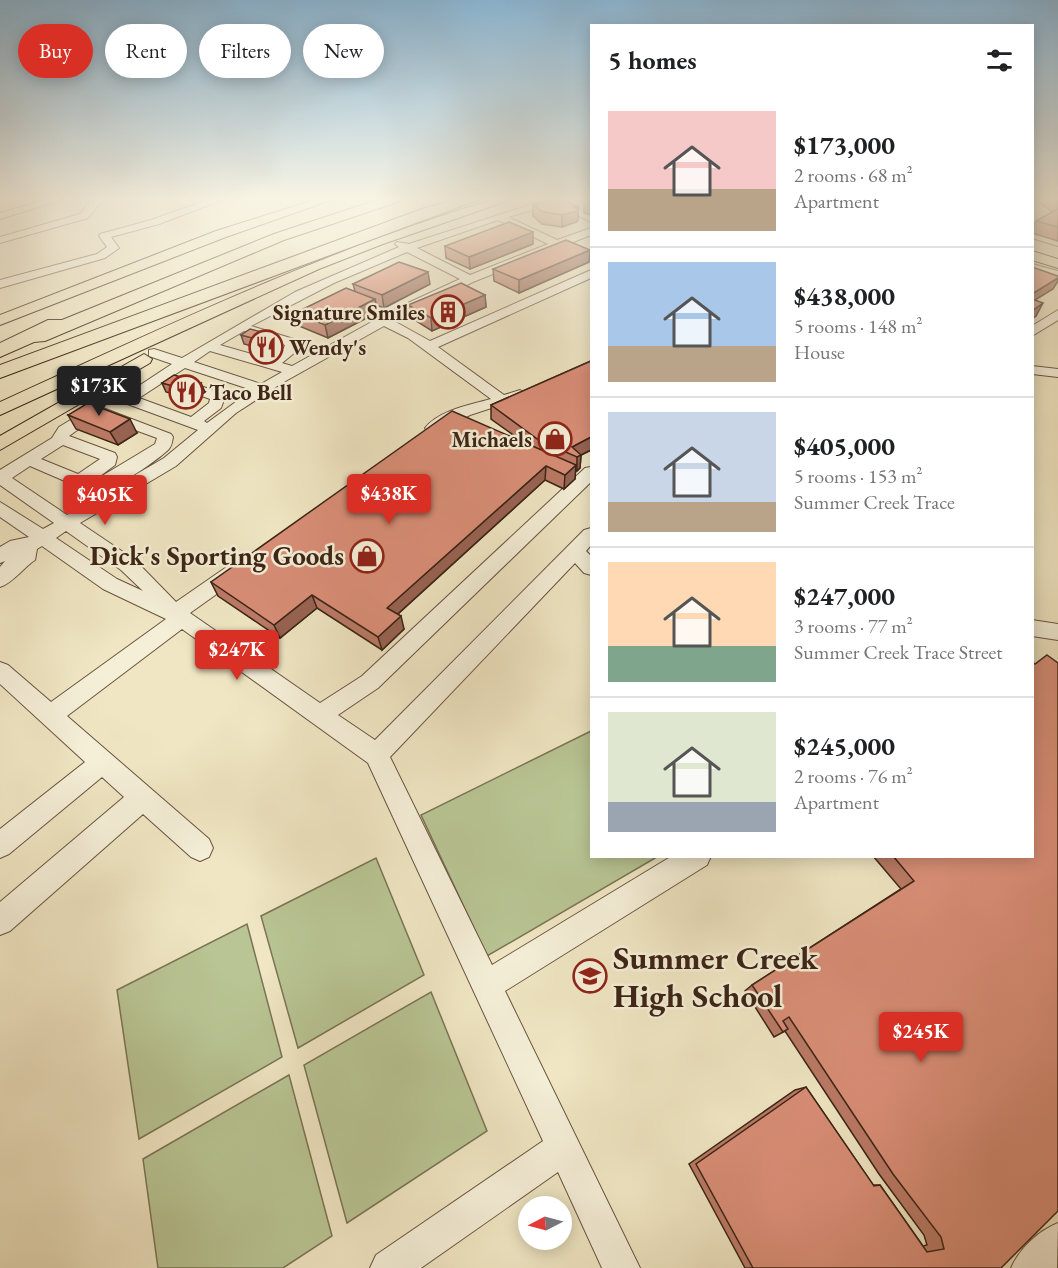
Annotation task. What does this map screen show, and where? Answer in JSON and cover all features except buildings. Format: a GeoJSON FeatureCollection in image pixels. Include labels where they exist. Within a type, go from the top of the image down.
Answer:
{"type":"FeatureCollection","features":[{"type":"Feature","properties":{"kind":"highway"},"geometry":{"type":"LineString","coordinates":[[0,352],[196,257]]}},
{"type":"Feature","properties":{"kind":"highway"},"geometry":{"type":"LineString","coordinates":[[0,352],[230,257]]}},
{"type":"Feature","properties":{"kind":"highway"},"geometry":{"type":"LineString","coordinates":[[0,372],[263,257]]}},
{"type":"Feature","properties":{"kind":"highway"},"geometry":{"type":"LineString","coordinates":[[0,372],[308,257]]}},
{"type":"Feature","properties":{"kind":"main road"},"geometry":{"type":"LineString","coordinates":[[0,306],[159,257]]}},
{"type":"Feature","properties":{"kind":"main road"},"geometry":{"type":"LineString","coordinates":[[0,320],[162,257]]}},
{"type":"Feature","properties":{"kind":"main road"},"geometry":{"type":"LineString","coordinates":[[0,409],[257,292],[339,257]]}},
{"type":"Feature","properties":{"kind":"main road"},"geometry":{"type":"LineString","coordinates":[[0,444],[257,292]]}},
{"type":"Feature","properties":{"kind":"street"},"geometry":{"type":"LineString","coordinates":[[0,284],[97,257]]}},
{"type":"Feature","properties":{"kind":"street"},"geometry":{"type":"LineString","coordinates":[[210,429],[127,399],[241,327],[311,289],[387,257]]}},
{"type":"Feature","properties":{"kind":"street"},"geometry":{"type":"LineString","coordinates":[[427,257],[469,279]]}},
{"type":"Feature","properties":{"kind":"street"},"geometry":{"type":"LineString","coordinates":[[29,460],[91,491],[170,462],[231,410],[263,388],[384,321],[518,257]]}},
{"type":"Feature","properties":{"kind":"street"},"geometry":{"type":"LineString","coordinates":[[1034,268],[1058,275]]}},
{"type":"Feature","properties":{"kind":"street"},"geometry":{"type":"LineString","coordinates":[[429,346],[590,274]]}},
{"type":"Feature","properties":{"kind":"street"},"geometry":{"type":"LineString","coordinates":[[1034,331],[1058,314]]}},
{"type":"Feature","properties":{"kind":"street"},"geometry":{"type":"LineString","coordinates":[[384,321],[413,335],[502,401]]}},
{"type":"Feature","properties":{"kind":"street"},"geometry":{"type":"LineString","coordinates":[[241,327],[292,344],[291,350],[272,364]]}},
{"type":"Feature","properties":{"kind":"street"},"geometry":{"type":"LineString","coordinates":[[210,347],[295,371]]}},
{"type":"Feature","properties":{"kind":"street"},"geometry":{"type":"LineString","coordinates":[[154,353],[263,388]]}},
{"type":"Feature","properties":{"kind":"street"},"geometry":{"type":"LineString","coordinates":[[1034,370],[1058,373]]}},
{"type":"Feature","properties":{"kind":"street"},"geometry":{"type":"LineString","coordinates":[[162,377],[218,398],[216,405],[192,422]]}},
{"type":"Feature","properties":{"kind":"street"},"geometry":{"type":"LineString","coordinates":[[420,438],[457,413],[502,401],[539,385]]}},
{"type":"Feature","properties":{"kind":"street"},"geometry":{"type":"LineString","coordinates":[[58,441],[65,430],[95,410],[165,437],[163,446],[91,491]]}},
{"type":"Feature","properties":{"kind":"street"},"geometry":{"type":"LineString","coordinates":[[0,556],[17,546],[35,542],[67,523],[91,491],[109,461],[109,457],[64,440],[58,441],[0,477],[67,523],[142,577],[178,616]]}},
{"type":"Feature","properties":{"kind":"street"},"geometry":{"type":"LineString","coordinates":[[320,715],[370,682],[590,473]]}},
{"type":"Feature","properties":{"kind":"street"},"geometry":{"type":"LineString","coordinates":[[0,508],[35,542],[110,584],[178,616],[377,756],[621,1268]]}},
{"type":"Feature","properties":{"kind":"street"},"geometry":{"type":"LineString","coordinates":[[377,756],[590,535]]}},
{"type":"Feature","properties":{"kind":"street"},"geometry":{"type":"LineString","coordinates":[[0,580],[13,565],[28,555],[35,542]]}},
{"type":"Feature","properties":{"kind":"street"},"geometry":{"type":"LineString","coordinates":[[575,550],[590,567]]}},
{"type":"Feature","properties":{"kind":"street"},"geometry":{"type":"LineString","coordinates":[[51,715],[247,562]]}},
{"type":"Feature","properties":{"kind":"street"},"geometry":{"type":"LineString","coordinates":[[1034,628],[1058,632]]}},
{"type":"Feature","properties":{"kind":"street"},"geometry":{"type":"LineString","coordinates":[[0,671],[200,848]]}},
{"type":"Feature","properties":{"kind":"street"},"geometry":{"type":"LineString","coordinates":[[0,845],[103,762]]}},
{"type":"Feature","properties":{"kind":"street"},"geometry":{"type":"LineString","coordinates":[[0,921],[143,797]]}},
{"type":"Feature","properties":{"kind":"street"},"geometry":{"type":"LineString","coordinates":[[486,986],[695,858]]}},
{"type":"Feature","properties":{"kind":"street"},"geometry":{"type":"LineString","coordinates":[[389,1268],[563,1148]]}},
{"type":"Feature","properties":{"kind":"street"},"geometry":{"type":"LineString","coordinates":[[1030,1268],[1058,1241]]}},
{"type":"Feature","properties":{"kind":"green space"},"geometry":{"type":"Polygon","coordinates":[[[590,731],[590,858],[655,858],[487,956],[421,815],[590,731]]]}},
{"type":"Feature","properties":{"kind":"green space"},"geometry":{"type":"Polygon","coordinates":[[[376,858],[424,975],[298,1048],[261,916],[376,858]]]}},
{"type":"Feature","properties":{"kind":"green space"},"geometry":{"type":"Polygon","coordinates":[[[247,924],[282,1057],[139,1139],[117,990],[247,924]]]}},
{"type":"Feature","properties":{"kind":"green space"},"geometry":{"type":"Polygon","coordinates":[[[431,992],[487,1131],[347,1223],[304,1065],[431,992]]]}},
{"type":"Feature","properties":{"kind":"green space"},"geometry":{"type":"Polygon","coordinates":[[[289,1075],[332,1236],[283,1268],[158,1268],[143,1159],[289,1075]]]}},
{"type":"Feature","properties":{"kind":"place","name":"Signature Smiles"},"geometry":{"type":"Point","coordinates":[448,312]}},
{"type":"Feature","properties":{"kind":"place","name":"Wendy's"},"geometry":{"type":"Point","coordinates":[266,347]}},
{"type":"Feature","properties":{"kind":"place","name":"Taco Bell"},"geometry":{"type":"Point","coordinates":[186,392]}},
{"type":"Feature","properties":{"kind":"place","name":"Michaels"},"geometry":{"type":"Point","coordinates":[555,439]}},
{"type":"Feature","properties":{"kind":"place","name":"Dick's Sporting Goods"},"geometry":{"type":"Point","coordinates":[367,556]}},
{"type":"Feature","properties":{"kind":"place","name":"Summer Creek High School"},"geometry":{"type":"Point","coordinates":[590,976]}}]}
